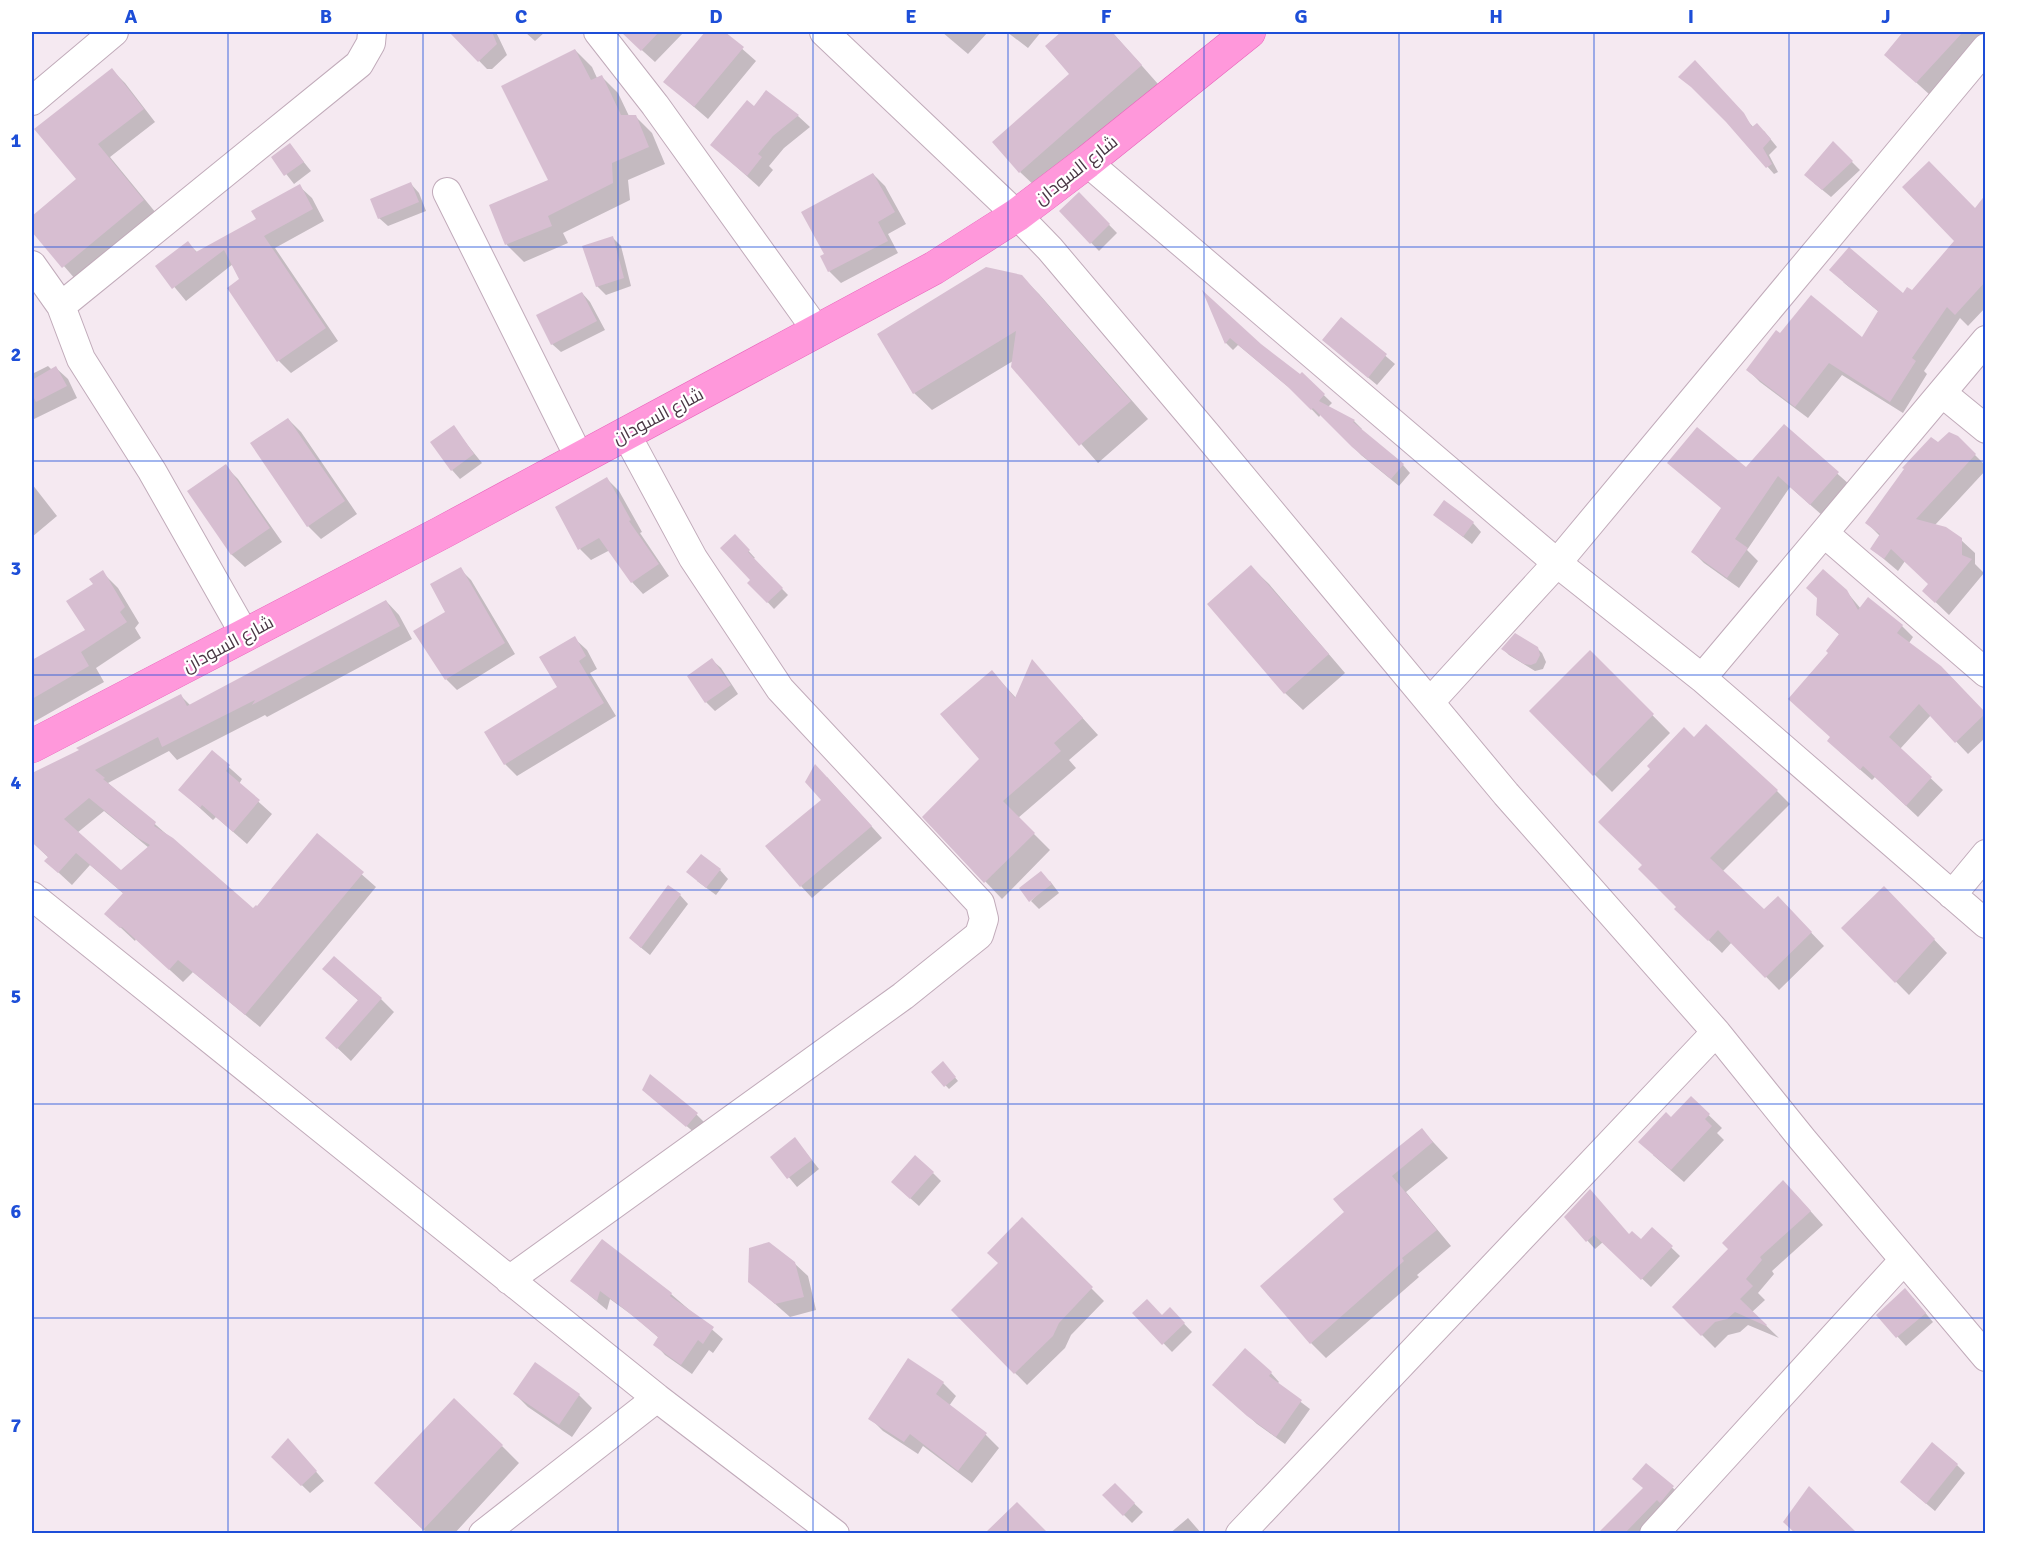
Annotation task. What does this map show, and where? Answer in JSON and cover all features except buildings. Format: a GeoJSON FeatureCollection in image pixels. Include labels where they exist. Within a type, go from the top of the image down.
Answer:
{"type":"FeatureCollection","features":[{"type":"Feature","properties":{"kind":"main road","name":"شارع السودان"},"geometry":{"type":"LineString","coordinates":[[32,746],[580,459],[626,432],[934,268],[1017,215],[1249,32]]}},
{"type":"Feature","properties":{"kind":"street"},"geometry":{"type":"LineString","coordinates":[[32,101],[114,32]]}},
{"type":"Feature","properties":{"kind":"street"},"geometry":{"type":"LineString","coordinates":[[61,306],[359,64],[371,43],[372,32]]}},
{"type":"Feature","properties":{"kind":"street"},"geometry":{"type":"LineString","coordinates":[[598,32],[655,105],[817,332]]}},
{"type":"Feature","properties":{"kind":"street"},"geometry":{"type":"LineString","coordinates":[[824,32],[1050,249],[1506,794],[1716,1032],[1903,1261],[1986,1357]]}},
{"type":"Feature","properties":{"kind":"street"},"geometry":{"type":"LineString","coordinates":[[1430,702],[1557,563],[1986,48]]}},
{"type":"Feature","properties":{"kind":"street"},"geometry":{"type":"LineString","coordinates":[[1087,162],[1557,563],[1702,678],[1986,924]]}},
{"type":"Feature","properties":{"kind":"street"},"geometry":{"type":"LineString","coordinates":[[447,192],[580,459]]}},
{"type":"Feature","properties":{"kind":"street"},"geometry":{"type":"LineString","coordinates":[[32,265],[61,306],[81,359],[153,471],[245,635]]}},
{"type":"Feature","properties":{"kind":"street"},"geometry":{"type":"LineString","coordinates":[[1702,678],[1986,340]]}},
{"type":"Feature","properties":{"kind":"street"},"geometry":{"type":"LineString","coordinates":[[1942,393],[1986,429]]}},
{"type":"Feature","properties":{"kind":"street"},"geometry":{"type":"LineString","coordinates":[[510,1280],[903,996],[979,935],[984,919],[980,903],[780,689],[693,558],[626,432]]}},
{"type":"Feature","properties":{"kind":"street"},"geometry":{"type":"LineString","coordinates":[[1824,533],[1986,673]]}},
{"type":"Feature","properties":{"kind":"street"},"geometry":{"type":"LineString","coordinates":[[1952,895],[1986,854]]}},
{"type":"Feature","properties":{"kind":"street"},"geometry":{"type":"LineString","coordinates":[[32,896],[657,1398],[835,1533]]}},
{"type":"Feature","properties":{"kind":"street"},"geometry":{"type":"LineString","coordinates":[[1240,1533],[1716,1032]]}},
{"type":"Feature","properties":{"kind":"street"},"geometry":{"type":"LineString","coordinates":[[1654,1533],[1903,1261]]}},
{"type":"Feature","properties":{"kind":"street"},"geometry":{"type":"LineString","coordinates":[[483,1533],[657,1398]]}}]}
